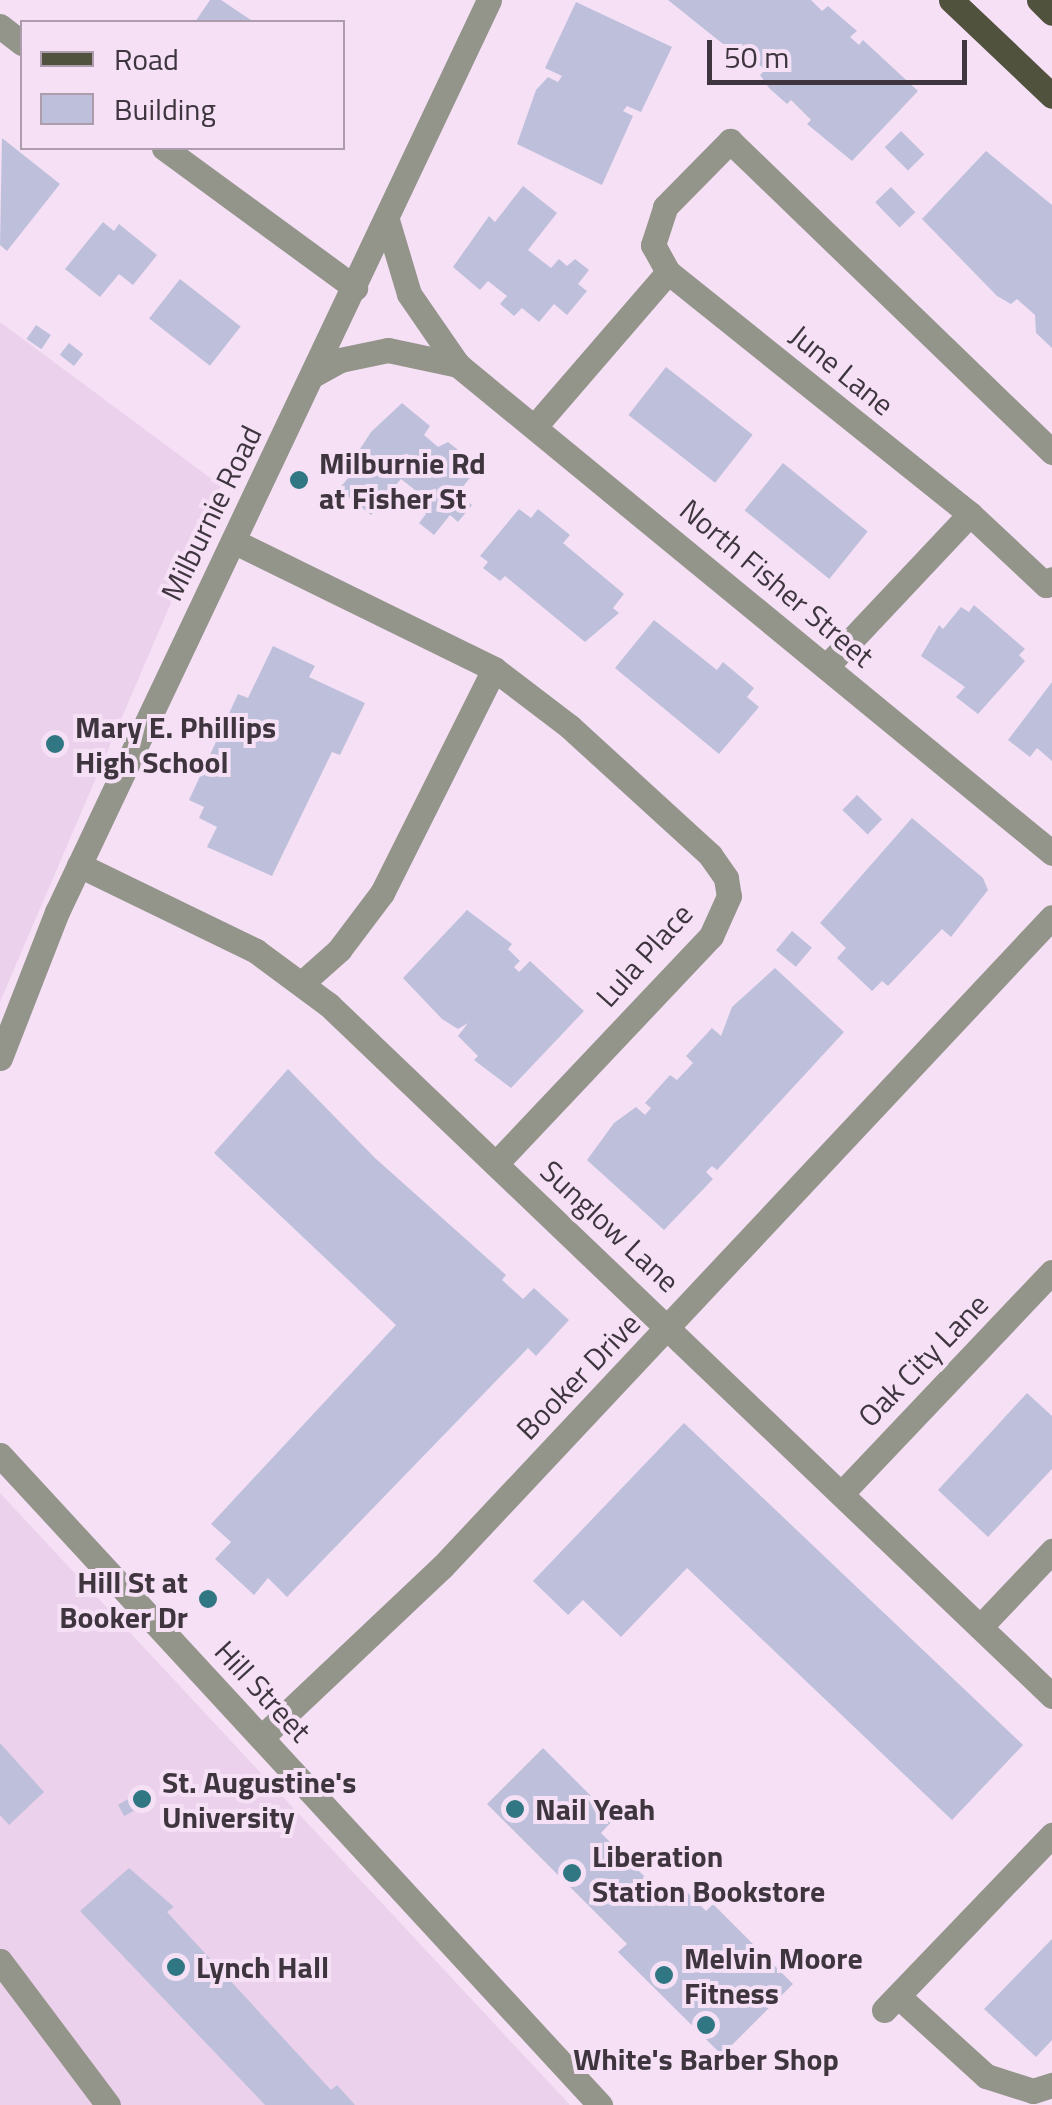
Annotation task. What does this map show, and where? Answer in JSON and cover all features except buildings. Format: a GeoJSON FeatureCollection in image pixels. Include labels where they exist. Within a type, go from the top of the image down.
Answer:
{"type":"FeatureCollection","features":[{"type":"Feature","properties":{"kind":"main road"},"geometry":{"type":"LineString","coordinates":[[951,0],[1052,96]]}},
{"type":"Feature","properties":{"kind":"main road"},"geometry":{"type":"LineString","coordinates":[[1038,0],[1052,13]]}},
{"type":"Feature","properties":{"kind":"street","name":"Milburnie Road"},"geometry":{"type":"LineString","coordinates":[[0,1058],[79,865],[490,0]]}},
{"type":"Feature","properties":{"kind":"street"},"geometry":{"type":"LineString","coordinates":[[0,26],[20,41]]}},
{"type":"Feature","properties":{"kind":"street"},"geometry":{"type":"LineString","coordinates":[[536,426],[668,272],[653,245],[665,207],[730,141],[1052,452]]}},
{"type":"Feature","properties":{"kind":"street"},"geometry":{"type":"LineString","coordinates":[[167,150],[355,288]]}},
{"type":"Feature","properties":{"kind":"street","name":"North Fisher Street"},"geometry":{"type":"LineString","coordinates":[[387,220],[408,294],[458,365],[1052,853]]}},
{"type":"Feature","properties":{"kind":"street","name":"June Lane"},"geometry":{"type":"LineString","coordinates":[[668,272],[970,514],[1046,585],[1052,579]]}},
{"type":"Feature","properties":{"kind":"street","name":"North Fisher Street"},"geometry":{"type":"LineString","coordinates":[[313,375],[340,360],[388,350],[458,365]]}},
{"type":"Feature","properties":{"kind":"street"},"geometry":{"type":"LineString","coordinates":[[826,667],[970,514]]}},
{"type":"Feature","properties":{"kind":"street","name":"Lula Place"},"geometry":{"type":"LineString","coordinates":[[233,541],[494,668],[570,727],[710,855],[729,896],[711,936],[496,1163]]}},
{"type":"Feature","properties":{"kind":"street"},"geometry":{"type":"LineString","coordinates":[[302,983],[339,950],[382,893],[494,668]]}},
{"type":"Feature","properties":{"kind":"street","name":"Sunglow Lane"},"geometry":{"type":"LineString","coordinates":[[79,865],[200,920],[302,983],[671,1327],[1052,1696]]}},
{"type":"Feature","properties":{"kind":"street","name":"Booker Drive"},"geometry":{"type":"LineString","coordinates":[[262,1737],[442,1567],[1052,917]]}},
{"type":"Feature","properties":{"kind":"street","name":"Oak City Lane"},"geometry":{"type":"LineString","coordinates":[[842,1494],[1052,1272]]}},
{"type":"Feature","properties":{"kind":"street","name":"Hill Street"},"geometry":{"type":"LineString","coordinates":[[0,1455],[600,2105]]}},
{"type":"Feature","properties":{"kind":"street"},"geometry":{"type":"LineString","coordinates":[[980,1627],[1052,1551]]}},
{"type":"Feature","properties":{"kind":"street"},"geometry":{"type":"LineString","coordinates":[[1052,1835],[891,2003],[986,2076],[1033,2091],[1052,2086]]}},
{"type":"Feature","properties":{"kind":"street"},"geometry":{"type":"LineString","coordinates":[[0,1960],[108,2105]]}},
{"type":"Feature","properties":{"kind":"shaded area","name":"Mary E. Phillips High School"},"geometry":{"type":"Polygon","coordinates":[[[0,322],[221,486],[0,1002],[0,322]]]}},
{"type":"Feature","properties":{"kind":"shaded area","name":"St. Augustine's University"},"geometry":{"type":"Polygon","coordinates":[[[0,1493],[570,2105],[0,2105],[0,1493]]]}},
{"type":"Feature","properties":{"kind":"place","name":"Milburnie Rd at Fisher St"},"geometry":{"type":"Point","coordinates":[299,480]}},
{"type":"Feature","properties":{"kind":"place","name":"Mary E. Phillips High School"},"geometry":{"type":"Point","coordinates":[55,744]}},
{"type":"Feature","properties":{"kind":"place","name":"Hill St at Booker Dr"},"geometry":{"type":"Point","coordinates":[208,1599]}},
{"type":"Feature","properties":{"kind":"place","name":"St. Augustine's University"},"geometry":{"type":"Point","coordinates":[142,1799]}},
{"type":"Feature","properties":{"kind":"place","name":"Nail Yeah"},"geometry":{"type":"Point","coordinates":[515,1809]}},
{"type":"Feature","properties":{"kind":"place","name":"Liberation Station Bookstore"},"geometry":{"type":"Point","coordinates":[572,1873]}},
{"type":"Feature","properties":{"kind":"place","name":"Lynch Hall"},"geometry":{"type":"Point","coordinates":[176,1967]}},
{"type":"Feature","properties":{"kind":"place","name":"Melvin Moore Fitness"},"geometry":{"type":"Point","coordinates":[664,1975]}},
{"type":"Feature","properties":{"kind":"place","name":"White's Barber Shop"},"geometry":{"type":"Point","coordinates":[706,2025]}}]}
